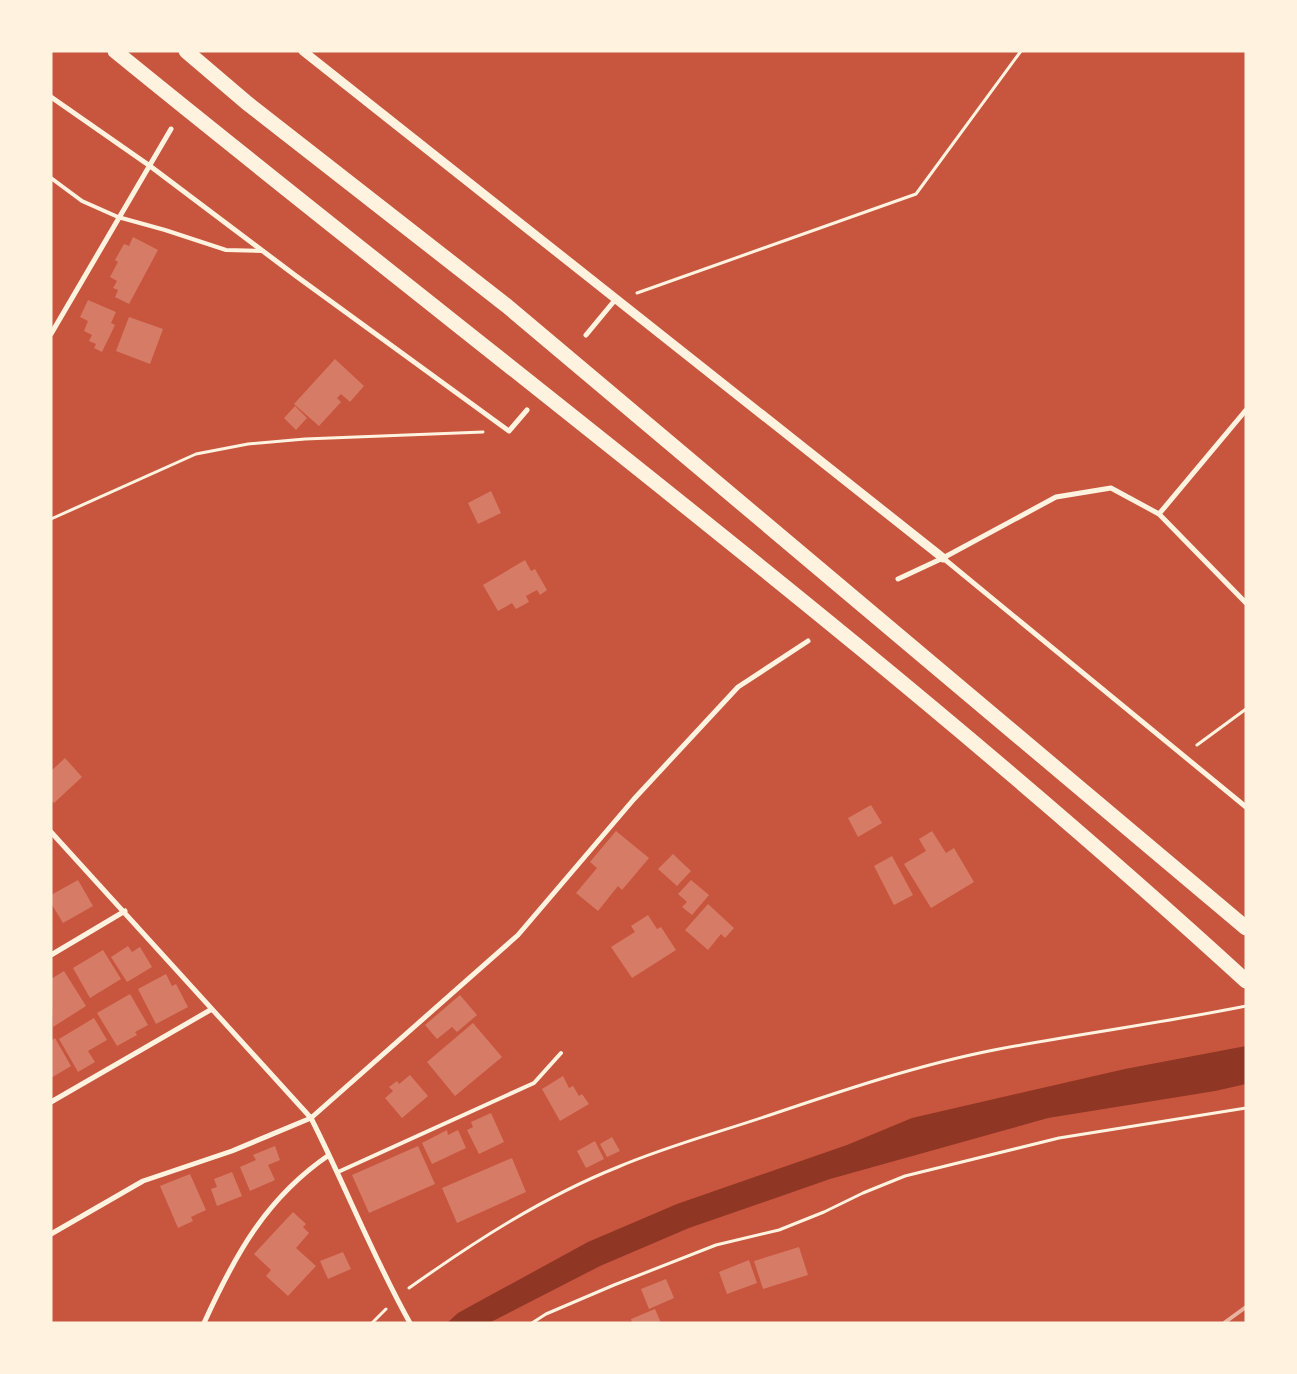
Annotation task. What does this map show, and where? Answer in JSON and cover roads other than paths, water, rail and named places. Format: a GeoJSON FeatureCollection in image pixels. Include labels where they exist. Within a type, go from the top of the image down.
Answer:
{"type":"FeatureCollection","features":[{"type":"Feature","properties":{"kind":"highway"},"geometry":{"type":"LineString","coordinates":[[115,51],[243,156],[601,438],[958,729],[1246,981]]}},
{"type":"Feature","properties":{"kind":"highway"},"geometry":{"type":"LineString","coordinates":[[186,51],[247,103],[506,306],[1246,928]]}},
{"type":"Feature","properties":{"kind":"street"},"geometry":{"type":"LineString","coordinates":[[303,51],[943,558],[1246,807]]}},
{"type":"Feature","properties":{"kind":"street"},"geometry":{"type":"LineString","coordinates":[[51,97],[150,166],[509,431],[527,410]]}},
{"type":"Feature","properties":{"kind":"street"},"geometry":{"type":"LineString","coordinates":[[51,334],[171,129]]}},
{"type":"Feature","properties":{"kind":"street"},"geometry":{"type":"LineString","coordinates":[[586,335],[615,300]]}},
{"type":"Feature","properties":{"kind":"street"},"geometry":{"type":"LineString","coordinates":[[1160,514],[1246,410]]}},
{"type":"Feature","properties":{"kind":"street"},"geometry":{"type":"LineString","coordinates":[[898,579],[943,558],[1056,496],[1111,488],[1160,514],[1246,603]]}},
{"type":"Feature","properties":{"kind":"street"},"geometry":{"type":"LineString","coordinates":[[51,1234],[143,1181],[232,1151],[311,1118],[518,935],[634,800],[738,688],[808,641]]}},
{"type":"Feature","properties":{"kind":"street"},"geometry":{"type":"LineString","coordinates":[[51,832],[125,911],[311,1118],[410,1323]]}},
{"type":"Feature","properties":{"kind":"street"},"geometry":{"type":"LineString","coordinates":[[51,954],[125,911]]}},
{"type":"Feature","properties":{"kind":"street"},"geometry":{"type":"LineString","coordinates":[[51,1102],[212,1009]]}},
{"type":"Feature","properties":{"kind":"street"},"geometry":{"type":"LineString","coordinates":[[204,1323],[226,1274],[247,1239],[290,1188],[311,1168],[330,1155]]}},
{"type":"Feature","properties":{"kind":"lane"},"geometry":{"type":"LineString","coordinates":[[51,178],[82,201],[118,217],[226,250],[263,251]]}},
{"type":"Feature","properties":{"kind":"lane"},"geometry":{"type":"LineString","coordinates":[[338,1172],[534,1083],[561,1053]]}},
{"type":"Feature","properties":{"kind":"railway"},"geometry":{"type":"LineString","coordinates":[[1224,1323],[1246,1307]]}}]}
